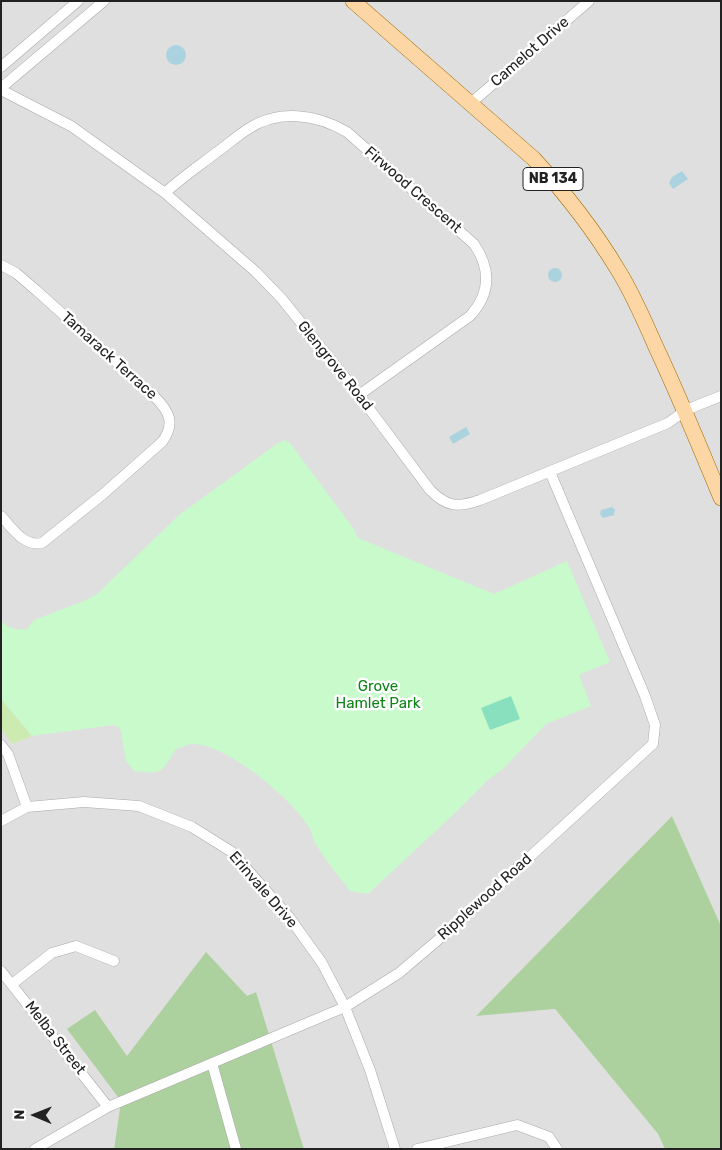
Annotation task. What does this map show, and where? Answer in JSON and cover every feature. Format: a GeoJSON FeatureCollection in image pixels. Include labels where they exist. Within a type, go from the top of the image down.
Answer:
{"type":"FeatureCollection","features":[{"type":"Feature","properties":{"kind":"main road","name":"NB 134"},"geometry":{"type":"LineString","coordinates":[[352,1],[534,159],[558,185],[598,238],[619,271],[635,302],[686,410],[721,498]]}},
{"type":"Feature","properties":{"kind":"street"},"geometry":{"type":"LineString","coordinates":[[1,67],[78,1]]}},
{"type":"Feature","properties":{"kind":"street"},"geometry":{"type":"LineString","coordinates":[[1,89],[104,1]]}},
{"type":"Feature","properties":{"kind":"street","name":"Camelot Drive"},"geometry":{"type":"LineString","coordinates":[[471,103],[589,1]]}},
{"type":"Feature","properties":{"kind":"street","name":"Glengrove Road"},"geometry":{"type":"LineString","coordinates":[[1,89],[71,126],[165,193],[256,272],[282,299],[359,395],[430,490],[437,497],[452,505],[461,506],[475,502],[550,472],[668,423],[686,410],[721,396]]}},
{"type":"Feature","properties":{"kind":"street","name":"Firwood Crescent"},"geometry":{"type":"LineString","coordinates":[[165,193],[248,129],[266,120],[284,116],[301,116],[332,124],[347,132],[474,244],[482,255],[486,269],[486,284],[483,297],[478,306],[470,316],[359,395]]}},
{"type":"Feature","properties":{"kind":"street","name":"Tamarack Terrace"},"geometry":{"type":"LineString","coordinates":[[1,265],[16,273],[154,396],[164,406],[169,419],[167,436],[162,442],[42,543],[26,542],[1,516]]}},
{"type":"Feature","properties":{"kind":"street","name":"Ripplewood Road"},"geometry":{"type":"LineString","coordinates":[[35,1149],[108,1106],[345,1007],[399,973],[452,928],[653,744],[655,725],[645,696],[550,472]]}},
{"type":"Feature","properties":{"kind":"street"},"geometry":{"type":"LineString","coordinates":[[1,745],[8,754],[27,808]]}},
{"type":"Feature","properties":{"kind":"street","name":"Erinvale Drive"},"geometry":{"type":"LineString","coordinates":[[1,821],[27,808],[84,802],[139,806],[192,827],[232,852],[294,924],[322,963],[345,1007],[370,1070],[395,1149]]}},
{"type":"Feature","properties":{"kind":"street"},"geometry":{"type":"LineString","coordinates":[[12,984],[52,953],[76,946],[114,961]]}},
{"type":"Feature","properties":{"kind":"street","name":"Melba Street"},"geometry":{"type":"LineString","coordinates":[[1,971],[108,1106]]}},
{"type":"Feature","properties":{"kind":"street"},"geometry":{"type":"LineString","coordinates":[[212,1063],[236,1149]]}},
{"type":"Feature","properties":{"kind":"street"},"geometry":{"type":"LineString","coordinates":[[417,1149],[517,1125],[549,1137],[557,1149]]}},
{"type":"Feature","properties":{"kind":"shaded area"},"geometry":{"type":"Polygon","coordinates":[[[1,1],[721,1],[721,926],[672,816],[477,1015],[555,1009],[658,1134],[665,1149],[304,1149],[255,992],[121,1101],[114,1149],[1,1149],[1,1]]]}},
{"type":"Feature","properties":{"kind":"green space","name":"Grove Hamlet Park"},"geometry":{"type":"Polygon","coordinates":[[[285,440],[290,443],[354,529],[358,538],[494,594],[567,561],[610,662],[579,675],[591,706],[546,724],[504,768],[488,780],[368,894],[350,891],[318,848],[311,830],[301,815],[274,788],[223,753],[207,746],[186,745],[175,750],[167,764],[160,771],[134,771],[126,761],[120,728],[113,725],[32,736],[1,699],[1,621],[13,628],[27,629],[34,620],[97,594],[179,515],[278,443],[285,440]]]}},
{"type":"Feature","properties":{"kind":"green space"},"geometry":{"type":"Polygon","coordinates":[[[511,696],[520,719],[490,730],[481,708],[511,696]]]}},
{"type":"Feature","properties":{"kind":"green space"},"geometry":{"type":"Polygon","coordinates":[[[1,699],[32,736],[12,744],[1,728],[1,699]]]}},
{"type":"Feature","properties":{"kind":"green space"},"geometry":{"type":"Polygon","coordinates":[[[672,816],[721,926],[721,1149],[665,1149],[658,1134],[555,1009],[476,1016],[672,816]]]}},
{"type":"Feature","properties":{"kind":"green space"},"geometry":{"type":"Polygon","coordinates":[[[206,952],[247,996],[256,992],[304,1149],[114,1149],[121,1101],[67,1029],[95,1010],[127,1056],[206,952]]]}},
{"type":"Feature","properties":{"kind":"water"},"geometry":{"type":"Polygon","coordinates":[[[176,45],[183,48],[186,55],[183,62],[176,65],[169,62],[166,55],[169,48],[176,45]]]}},
{"type":"Feature","properties":{"kind":"water"},"geometry":{"type":"Polygon","coordinates":[[[682,171],[688,179],[673,189],[669,183],[672,177],[682,171]]]}},
{"type":"Feature","properties":{"kind":"water"},"geometry":{"type":"Polygon","coordinates":[[[555,268],[560,270],[562,275],[560,280],[555,282],[550,280],[548,275],[550,270],[555,268]]]}},
{"type":"Feature","properties":{"kind":"water"},"geometry":{"type":"Polygon","coordinates":[[[466,427],[470,434],[453,444],[449,437],[466,427]]]}},
{"type":"Feature","properties":{"kind":"water"},"geometry":{"type":"Polygon","coordinates":[[[612,507],[615,510],[614,515],[603,518],[600,514],[601,510],[612,507]]]}}]}
